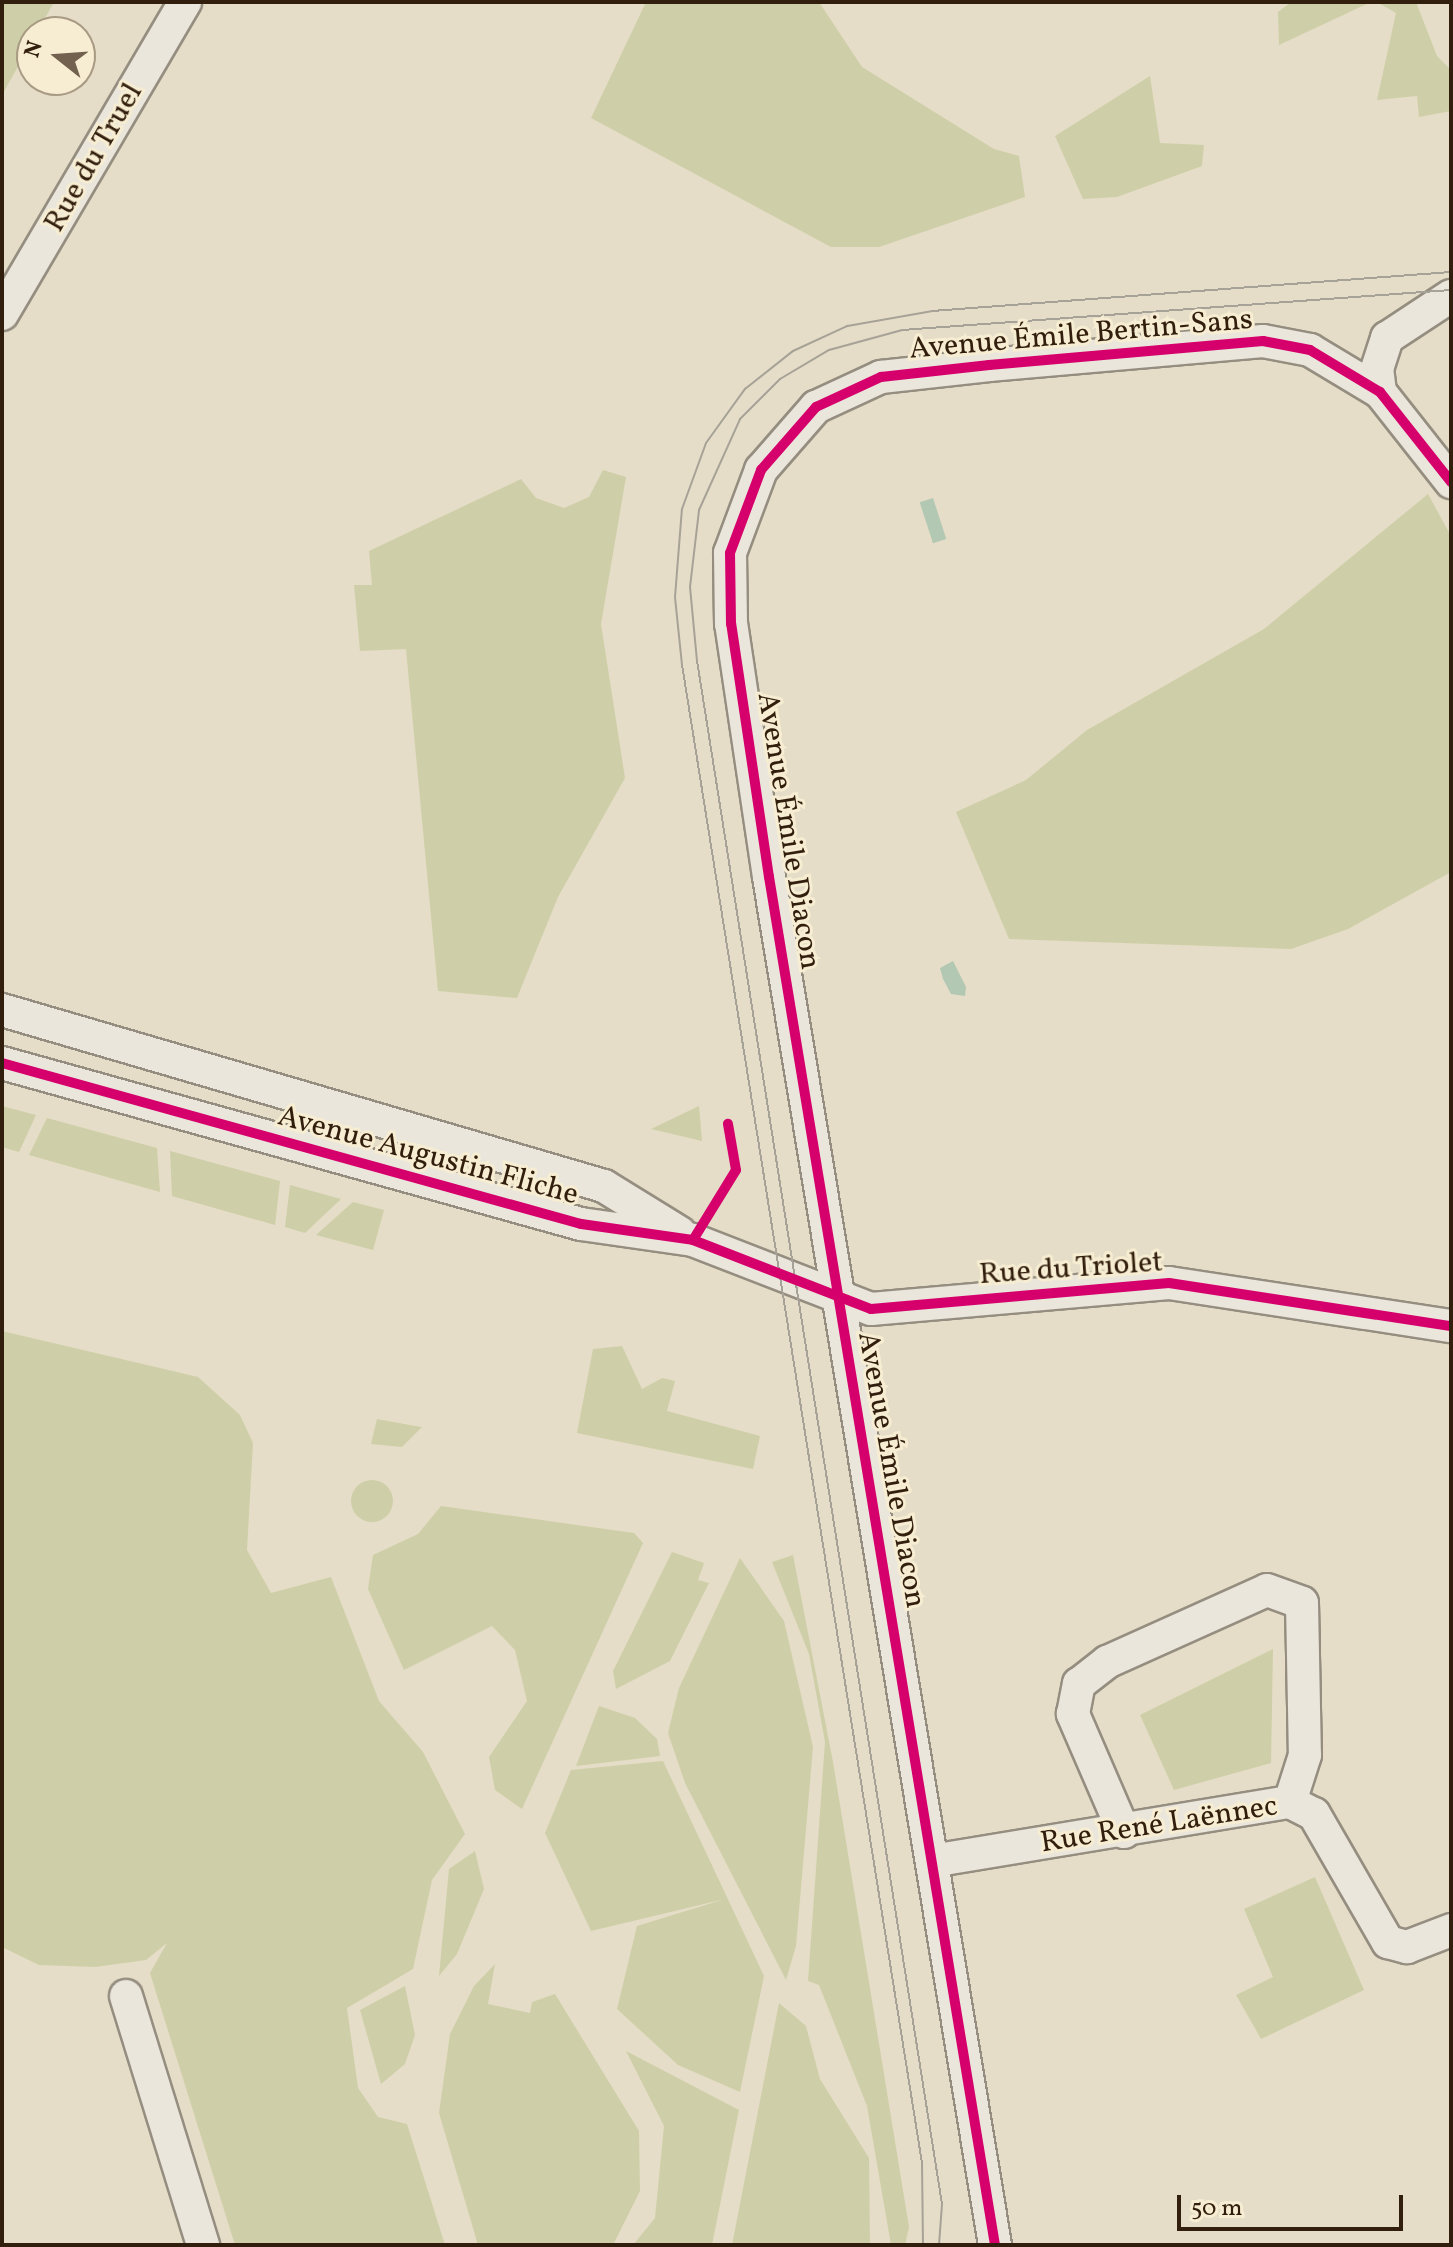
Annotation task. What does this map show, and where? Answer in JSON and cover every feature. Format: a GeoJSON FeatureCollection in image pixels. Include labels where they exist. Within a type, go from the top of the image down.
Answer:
{"type":"FeatureCollection","features":[{"type":"Feature","properties":{"kind":"street","name":"Rue du Truel"},"geometry":{"type":"LineString","coordinates":[[2,314],[185,2]]}},
{"type":"Feature","properties":{"kind":"street"},"geometry":{"type":"LineString","coordinates":[[1451,296],[1387,338],[1377,369],[1380,392],[1451,482]]}},
{"type":"Feature","properties":{"kind":"street","name":"Avenue Émile Bertin-Sans"},"geometry":{"type":"LineString","coordinates":[[761,470],[816,407],[881,377],[1263,341],[1310,350],[1380,392]]}},
{"type":"Feature","properties":{"kind":"street","name":"Avenue Émile Diacon"},"geometry":{"type":"LineString","coordinates":[[761,470],[730,553],[731,624],[838,1298],[932,1861],[982,2192],[995,2245]]}},
{"type":"Feature","properties":{"kind":"street","name":"Avenue Augustin Fliche"},"geometry":{"type":"LineString","coordinates":[[2,1010],[604,1186],[693,1240]]}},
{"type":"Feature","properties":{"kind":"street","name":"Avenue Augustin Fliche"},"geometry":{"type":"LineString","coordinates":[[2,1063],[581,1224],[693,1240],[798,1276],[838,1298]]}},
{"type":"Feature","properties":{"kind":"street","name":"Rue du Triolet"},"geometry":{"type":"LineString","coordinates":[[838,1298],[871,1309],[1169,1283],[1451,1326]]}},
{"type":"Feature","properties":{"kind":"street"},"geometry":{"type":"LineString","coordinates":[[1124,1832],[1073,1714],[1079,1684],[1107,1662],[1267,1590],[1302,1603],[1305,1755],[1290,1802]]}},
{"type":"Feature","properties":{"kind":"street","name":"Rue René Laënnec"},"geometry":{"type":"LineString","coordinates":[[932,1861],[1124,1832],[1290,1802],[1314,1814],[1388,1942],[1407,1947],[1451,1930]]}},
{"type":"Feature","properties":{"kind":"street"},"geometry":{"type":"LineString","coordinates":[[126,1996],[203,2245]]}},
{"type":"Feature","properties":{"kind":"street","name":"Avenue Émile Diacon"},"geometry":{"type":"LineString","coordinates":[[979,2245],[982,2192]]}},
{"type":"Feature","properties":{"kind":"shaded area"},"geometry":{"type":"Polygon","coordinates":[[[2,2],[54,2],[46,16],[16,16],[16,70],[2,95],[2,2]]]}},
{"type":"Feature","properties":{"kind":"shaded area"},"geometry":{"type":"Polygon","coordinates":[[[646,2],[819,2],[862,67],[994,149],[1019,156],[1025,197],[879,247],[831,247],[591,118],[646,2]]]}},
{"type":"Feature","properties":{"kind":"shaded area"},"geometry":{"type":"Polygon","coordinates":[[[1291,2],[1371,2],[1279,45],[1278,12],[1291,2]]]}},
{"type":"Feature","properties":{"kind":"shaded area"},"geometry":{"type":"Polygon","coordinates":[[[1377,2],[1416,2],[1437,56],[1451,70],[1451,111],[1419,117],[1417,96],[1377,100],[1396,13],[1377,2]]]}},
{"type":"Feature","properties":{"kind":"shaded area"},"geometry":{"type":"Polygon","coordinates":[[[1150,76],[1160,143],[1204,145],[1202,166],[1117,197],[1083,199],[1055,136],[1150,76]]]}},
{"type":"Feature","properties":{"kind":"shaded area"},"geometry":{"type":"Polygon","coordinates":[[[603,470],[626,477],[601,624],[625,778],[558,897],[517,998],[438,991],[406,649],[360,651],[354,585],[372,585],[369,551],[521,479],[536,498],[564,508],[589,497],[603,470]]]}},
{"type":"Feature","properties":{"kind":"shaded area"},"geometry":{"type":"Polygon","coordinates":[[[1428,494],[1451,536],[1451,872],[1348,929],[1291,949],[1009,939],[956,812],[1026,780],[1087,730],[1264,629],[1428,494]]]}},
{"type":"Feature","properties":{"kind":"shaded area"},"geometry":{"type":"Polygon","coordinates":[[[933,498],[946,539],[933,543],[920,502],[933,498]]]}},
{"type":"Feature","properties":{"kind":"shaded area"},"geometry":{"type":"Polygon","coordinates":[[[953,961],[966,987],[965,996],[951,994],[943,979],[940,968],[953,961]]]}},
{"type":"Feature","properties":{"kind":"shaded area"},"geometry":{"type":"Polygon","coordinates":[[[2,1106],[36,1115],[19,1152],[2,1147],[2,1106]]]}},
{"type":"Feature","properties":{"kind":"shaded area"},"geometry":{"type":"Polygon","coordinates":[[[699,1106],[702,1141],[651,1129],[699,1106]]]}},
{"type":"Feature","properties":{"kind":"shaded area"},"geometry":{"type":"Polygon","coordinates":[[[47,1118],[157,1148],[160,1192],[29,1155],[47,1118]]]}},
{"type":"Feature","properties":{"kind":"shaded area"},"geometry":{"type":"Polygon","coordinates":[[[170,1151],[280,1181],[275,1225],[172,1196],[170,1151]]]}},
{"type":"Feature","properties":{"kind":"shaded area"},"geometry":{"type":"Polygon","coordinates":[[[290,1185],[341,1199],[305,1233],[285,1227],[290,1185]]]}},
{"type":"Feature","properties":{"kind":"shaded area"},"geometry":{"type":"Polygon","coordinates":[[[353,1202],[384,1210],[373,1250],[316,1235],[353,1202]]]}},
{"type":"Feature","properties":{"kind":"shaded area"},"geometry":{"type":"Polygon","coordinates":[[[2,1331],[198,1377],[240,1415],[253,1443],[247,1550],[271,1593],[331,1577],[379,1701],[423,1752],[465,1834],[432,1880],[413,1969],[347,2008],[358,2088],[378,2117],[407,2124],[445,2245],[235,2245],[150,1973],[167,1943],[146,1960],[95,1967],[39,1965],[2,1947],[2,1331]]]}},
{"type":"Feature","properties":{"kind":"shaded area"},"geometry":{"type":"Polygon","coordinates":[[[622,1346],[642,1389],[662,1378],[675,1381],[667,1411],[760,1436],[753,1469],[577,1433],[593,1349],[622,1346]]]}},
{"type":"Feature","properties":{"kind":"shaded area"},"geometry":{"type":"Polygon","coordinates":[[[377,1419],[422,1427],[402,1447],[371,1444],[377,1419]]]}},
{"type":"Feature","properties":{"kind":"shaded area"},"geometry":{"type":"Polygon","coordinates":[[[372,1480],[387,1486],[393,1501],[387,1516],[372,1522],[357,1516],[351,1501],[357,1486],[372,1480]]]}},
{"type":"Feature","properties":{"kind":"shaded area"},"geometry":{"type":"Polygon","coordinates":[[[441,1506],[634,1533],[643,1543],[522,1809],[495,1790],[489,1757],[527,1701],[515,1650],[492,1626],[404,1670],[368,1589],[373,1555],[418,1534],[441,1506]]]}},
{"type":"Feature","properties":{"kind":"shaded area"},"geometry":{"type":"Polygon","coordinates":[[[672,1552],[704,1563],[698,1580],[709,1583],[670,1661],[616,1689],[613,1671],[672,1552]]]}},
{"type":"Feature","properties":{"kind":"shaded area"},"geometry":{"type":"Polygon","coordinates":[[[793,1555],[833,1762],[909,2227],[905,2245],[891,2245],[867,2106],[819,1985],[808,1981],[825,1742],[809,1654],[772,1562],[793,1555]]]}},
{"type":"Feature","properties":{"kind":"shaded area"},"geometry":{"type":"Polygon","coordinates":[[[740,1558],[784,1621],[813,1747],[796,1946],[786,1980],[685,1783],[668,1733],[679,1688],[740,1558]]]}},
{"type":"Feature","properties":{"kind":"shaded area"},"geometry":{"type":"Polygon","coordinates":[[[1273,1649],[1271,1763],[1174,1790],[1140,1715],[1273,1649]]]}},
{"type":"Feature","properties":{"kind":"shaded area"},"geometry":{"type":"Polygon","coordinates":[[[599,1706],[635,1718],[657,1739],[660,1756],[576,1766],[599,1706]]]}},
{"type":"Feature","properties":{"kind":"shaded area"},"geometry":{"type":"Polygon","coordinates":[[[663,1761],[764,1976],[740,2092],[678,2065],[617,2009],[637,1926],[725,1899],[591,1931],[545,1833],[571,1770],[663,1761]]]}},
{"type":"Feature","properties":{"kind":"shaded area"},"geometry":{"type":"Polygon","coordinates":[[[475,1851],[484,1889],[457,1954],[439,1976],[449,1869],[475,1851]]]}},
{"type":"Feature","properties":{"kind":"shaded area"},"geometry":{"type":"Polygon","coordinates":[[[1315,1877],[1364,1990],[1261,2039],[1236,1995],[1273,1977],[1244,1909],[1315,1877]]]}},
{"type":"Feature","properties":{"kind":"shaded area"},"geometry":{"type":"Polygon","coordinates":[[[495,1964],[488,2004],[530,2013],[532,2002],[555,1994],[639,2131],[640,2191],[613,2245],[478,2245],[439,2113],[450,2034],[474,1986],[495,1964]]]}},
{"type":"Feature","properties":{"kind":"shaded area"},"geometry":{"type":"Polygon","coordinates":[[[405,1986],[415,2035],[405,2064],[381,2084],[360,2010],[405,1986]]]}},
{"type":"Feature","properties":{"kind":"shaded area"},"geometry":{"type":"Polygon","coordinates":[[[779,2003],[806,2026],[820,2079],[869,2158],[870,2245],[732,2245],[779,2003]]]}},
{"type":"Feature","properties":{"kind":"shaded area"},"geometry":{"type":"Polygon","coordinates":[[[626,2051],[739,2110],[712,2245],[633,2245],[655,2218],[664,2126],[626,2051]]]}},
{"type":"Feature","properties":{"kind":"tram line"},"geometry":{"type":"LineString","coordinates":[[923,2245],[922,2163],[682,665],[675,597],[682,509],[706,443],[745,389],[793,351],[847,326],[932,311],[1451,272]]}},
{"type":"Feature","properties":{"kind":"tram line"},"geometry":{"type":"LineString","coordinates":[[939,2245],[942,2204],[697,661],[690,587],[699,510],[740,419],[780,379],[829,350],[902,330],[1451,290]]}},
{"type":"Feature","properties":{"kind":"cycle path"},"geometry":{"type":"LineString","coordinates":[[995,2245],[769,877],[731,624],[730,553],[761,470],[816,407],[881,377],[989,365],[1263,341],[1310,350],[1380,392],[1451,482]]}},
{"type":"Feature","properties":{"kind":"cycle path"},"geometry":{"type":"LineString","coordinates":[[2,1063],[581,1224],[693,1240],[871,1309],[1169,1283],[1451,1326]]}},
{"type":"Feature","properties":{"kind":"cycle path"},"geometry":{"type":"LineString","coordinates":[[693,1240],[736,1170],[728,1124]]}}]}
